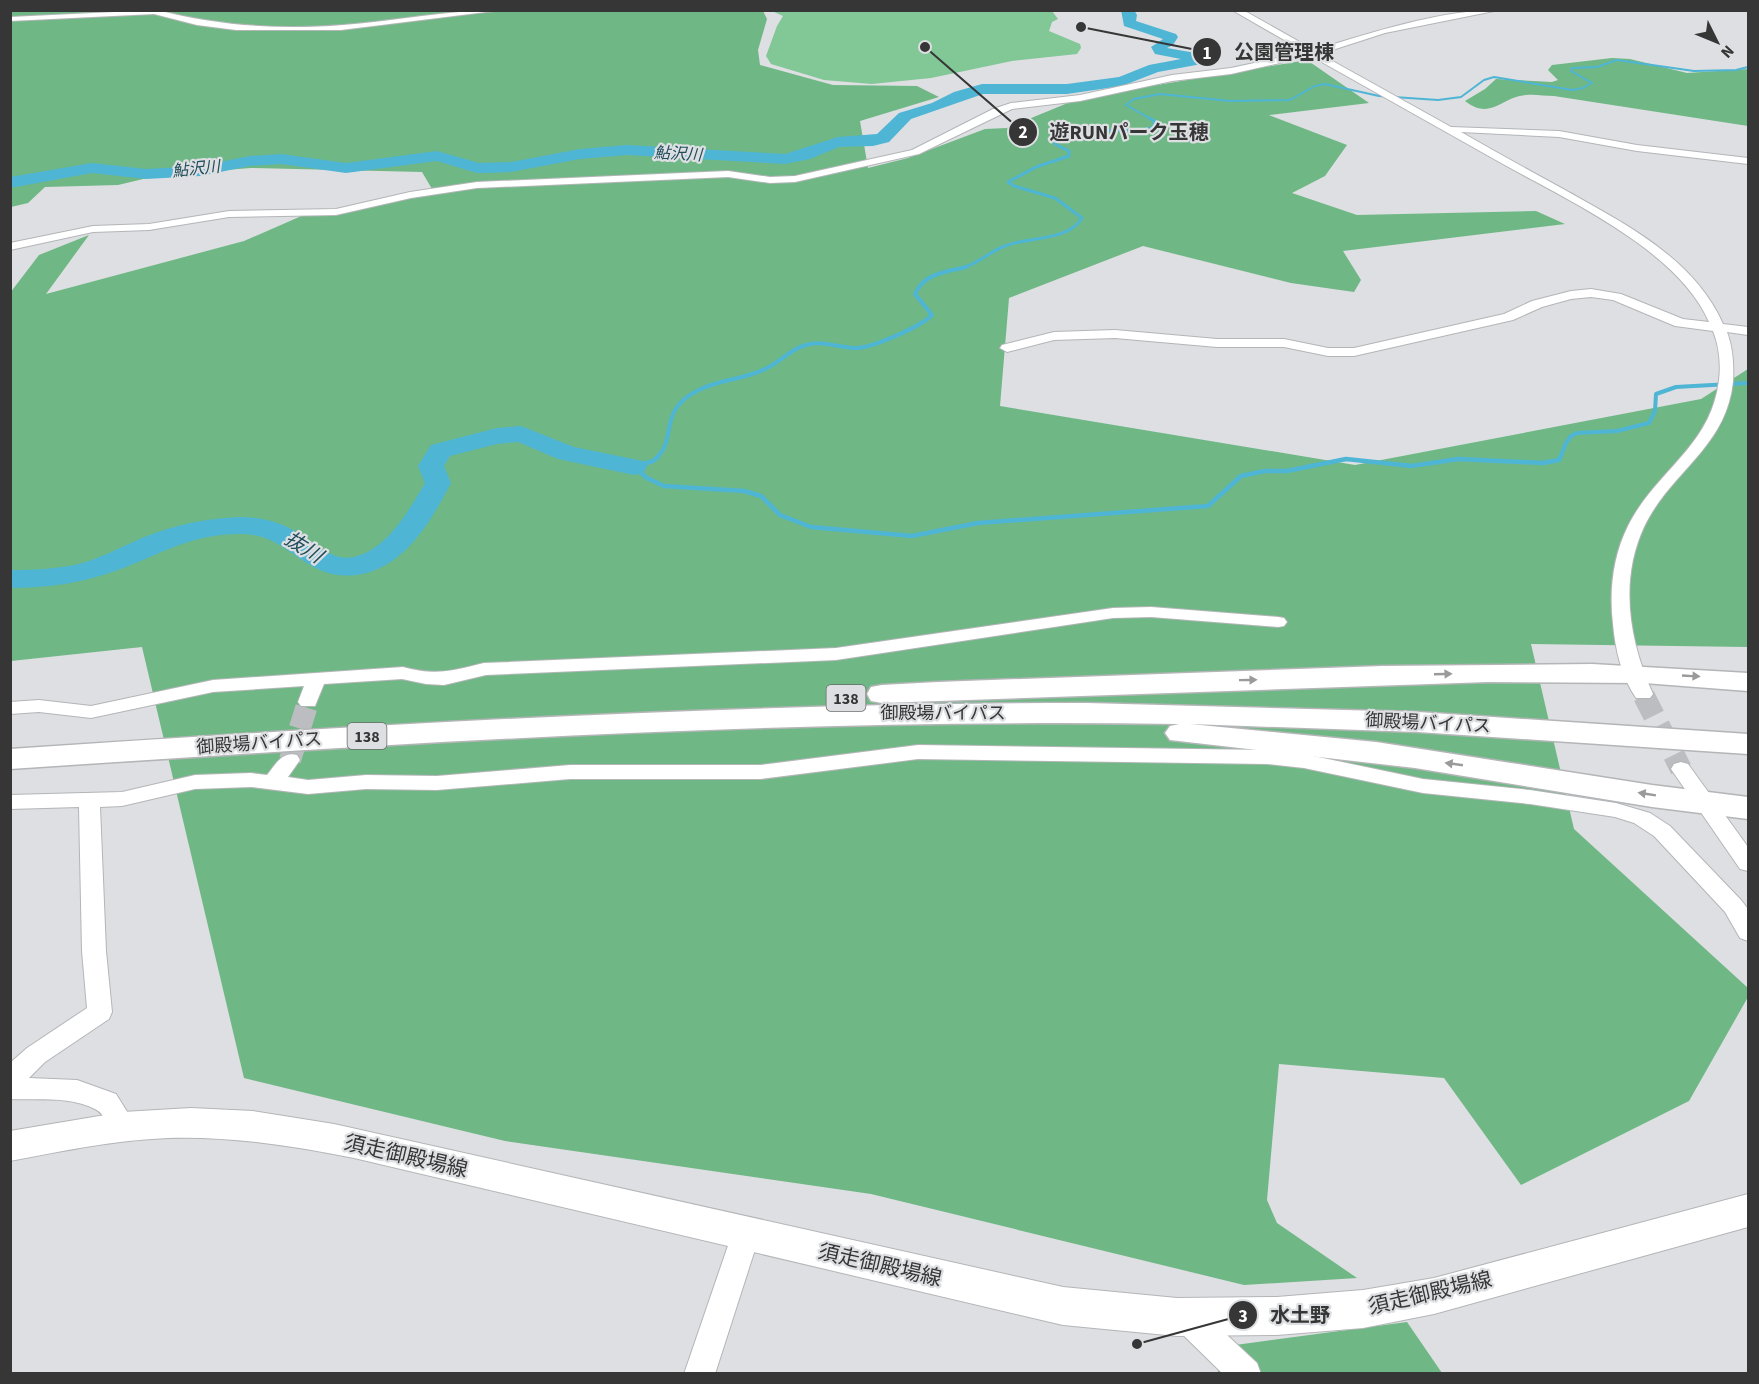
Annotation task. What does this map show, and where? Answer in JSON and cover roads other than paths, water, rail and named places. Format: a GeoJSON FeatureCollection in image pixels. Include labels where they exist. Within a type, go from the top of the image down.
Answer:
{"type":"FeatureCollection","features":[{"type":"Feature","properties":{"kind":"highway"},"geometry":{"type":"LineString","coordinates":[[791,698],[1145,682],[1461,673],[1638,684],[1749,682]]}},
{"type":"Feature","properties":{"kind":"highway","name":"御殿場バイパス"},"geometry":{"type":"LineString","coordinates":[[10,740],[418,713],[791,698],[1013,695],[1178,698],[1509,711],[1689,730]]}},
{"type":"Feature","properties":{"kind":"highway","name":"御殿場バイパス"},"geometry":{"type":"LineString","coordinates":[[10,759],[417,732],[877,714],[1186,714],[1689,730]]}},
{"type":"Feature","properties":{"kind":"highway"},"geometry":{"type":"LineString","coordinates":[[724,719],[1006,723],[1222,736],[1347,749],[1490,769],[1705,804],[1749,808]]}},
{"type":"Feature","properties":{"kind":"highway","name":"138"},"geometry":{"type":"LineString","coordinates":[[1689,730],[1749,727]]}},
{"type":"Feature","properties":{"kind":"highway","name":"138"},"geometry":{"type":"LineString","coordinates":[[1689,730],[1749,744]]}},
{"type":"Feature","properties":{"kind":"main road","name":"須走御殿場線"},"geometry":{"type":"LineString","coordinates":[[10,1146],[123,1126],[192,1122],[278,1128],[1063,1306],[1186,1317],[1277,1316],[1363,1309],[1434,1296],[1749,1211]]}},
{"type":"Feature","properties":{"kind":"street"},"geometry":{"type":"LineString","coordinates":[[10,19],[143,11],[197,23],[236,28],[341,27],[498,10]]}},
{"type":"Feature","properties":{"kind":"street"},"geometry":{"type":"LineString","coordinates":[[1236,10],[1650,244],[1693,280],[1712,301],[1727,329],[1735,366],[1732,387],[1725,407],[1712,430],[1649,505],[1636,526],[1626,550],[1619,586],[1622,625],[1638,684]]}},
{"type":"Feature","properties":{"kind":"street"},"geometry":{"type":"LineString","coordinates":[[10,247],[93,229],[149,227],[229,214],[336,212],[410,195],[477,185],[728,174],[770,180],[795,179],[915,152],[996,111],[1011,106],[1080,98],[1172,78],[1231,71],[1313,53],[1384,31],[1495,10]]}},
{"type":"Feature","properties":{"kind":"street"},"geometry":{"type":"LineString","coordinates":[[1449,129],[1558,134],[1637,148],[1749,161]]}},
{"type":"Feature","properties":{"kind":"street"},"geometry":{"type":"LineString","coordinates":[[1007,348],[1054,336],[1115,334],[1217,343],[1284,343],[1328,352],[1354,351],[1508,317],[1537,304],[1571,295],[1602,294],[1680,323],[1749,331]]}},
{"type":"Feature","properties":{"kind":"street"},"geometry":{"type":"LineString","coordinates":[[10,708],[39,706],[91,712],[213,686],[403,673],[426,680],[451,680],[484,669],[836,654],[1113,613],[1151,612],[1278,622]]}},
{"type":"Feature","properties":{"kind":"street"},"geometry":{"type":"LineString","coordinates":[[308,702],[316,679]]}},
{"type":"Feature","properties":{"kind":"street"},"geometry":{"type":"LineString","coordinates":[[10,802],[122,799],[195,782],[274,782],[308,787],[366,782],[437,783],[570,772],[761,772],[938,752],[1267,757],[1304,761],[1423,786],[1530,797],[1616,810],[1642,818],[1662,831],[1733,906],[1749,932]]}},
{"type":"Feature","properties":{"kind":"street"},"geometry":{"type":"LineString","coordinates":[[274,782],[290,760]]}},
{"type":"Feature","properties":{"kind":"street"},"geometry":{"type":"LineString","coordinates":[[1681,769],[1749,863]]}},
{"type":"Feature","properties":{"kind":"street"},"geometry":{"type":"LineString","coordinates":[[10,1079],[36,1055],[100,1012],[94,951],[89,800]]}},
{"type":"Feature","properties":{"kind":"street"},"geometry":{"type":"LineString","coordinates":[[10,1088],[77,1091],[107,1102],[123,1126]]}},
{"type":"Feature","properties":{"kind":"street"},"geometry":{"type":"LineString","coordinates":[[699,1374],[746,1234]]}},
{"type":"Feature","properties":{"kind":"street"},"geometry":{"type":"LineString","coordinates":[[1186,1317],[1246,1374]]}},
{"type":"Feature","properties":{"kind":"waterway","name":"鮎沢川"},"geometry":{"type":"LineString","coordinates":[[10,183],[92,168],[146,174],[200,171],[250,161],[281,159],[346,168],[437,156],[477,168],[511,167],[580,154],[627,150],[785,159],[804,155],[817,148],[838,142],[873,141],[883,138],[905,116],[982,89],[1067,89],[1122,81],[1154,68],[1207,59],[1160,51],[1158,47],[1168,42],[1171,37],[1129,23],[1130,15],[1127,10]]}},
{"type":"Feature","properties":{"kind":"waterway"},"geometry":{"type":"LineString","coordinates":[[1151,119],[1126,105],[1134,99],[1160,94],[1230,101],[1290,100],[1315,86],[1325,84],[1379,96],[1438,100],[1461,97],[1484,80],[1494,77],[1572,90],[1592,83],[1571,71],[1572,68],[1597,67],[1617,60],[1694,71],[1736,70],[1748,67]]}},
{"type":"Feature","properties":{"kind":"waterway"},"geometry":{"type":"LineString","coordinates":[[964,267],[1005,246],[1067,231],[1082,218],[1055,198],[1014,186],[1008,182],[1036,167],[1069,156],[1069,151],[1055,144],[1055,139],[1079,131],[1128,131],[1153,128],[1155,121],[1151,119]]}},
{"type":"Feature","properties":{"kind":"waterway"},"geometry":{"type":"LineString","coordinates":[[656,458],[663,450],[673,415],[687,397],[709,386],[759,372],[806,345],[819,343],[865,347],[907,330],[932,315],[915,294],[919,287],[936,274],[964,267]]}},
{"type":"Feature","properties":{"kind":"waterway"},"geometry":{"type":"LineString","coordinates":[[959,269],[964,267]]}},
{"type":"Feature","properties":{"kind":"waterway"},"geometry":{"type":"LineString","coordinates":[[1560,458],[1566,443],[1571,436],[1577,433],[1617,431],[1649,423],[1655,411],[1656,394],[1676,387],[1748,383]]}},
{"type":"Feature","properties":{"kind":"waterway","name":"抜川"},"geometry":{"type":"LineString","coordinates":[[10,579],[68,575],[110,563],[151,544],[188,532],[233,526],[269,529],[331,565],[345,567],[361,565],[386,552],[407,532],[438,483],[431,466],[440,451],[497,436],[521,434],[567,453],[634,467]]}},
{"type":"Feature","properties":{"kind":"waterway"},"geometry":{"type":"LineString","coordinates":[[658,457],[634,467],[647,478],[664,486],[744,491],[761,496],[780,515],[811,527],[912,536],[978,523],[1208,506],[1241,476],[1265,471],[1287,471],[1346,459],[1412,466],[1458,459],[1543,463],[1559,460],[1560,457]]}},
{"type":"Feature","properties":{"kind":"tunnel"},"geometry":{"type":"LineString","coordinates":[[1644,696],[1681,769]]}},
{"type":"Feature","properties":{"kind":"tunnel"},"geometry":{"type":"LineString","coordinates":[[290,760],[308,702]]}},
{"type":"Feature","properties":{"kind":"place","name":"公園管理棟"},"geometry":{"type":"Point","coordinates":[1081,27]}},
{"type":"Feature","properties":{"kind":"place","name":"遊RUNパーク玉穂"},"geometry":{"type":"Point","coordinates":[925,47]}},
{"type":"Feature","properties":{"kind":"place","name":"水土野"},"geometry":{"type":"Point","coordinates":[1137,1344]}}]}
